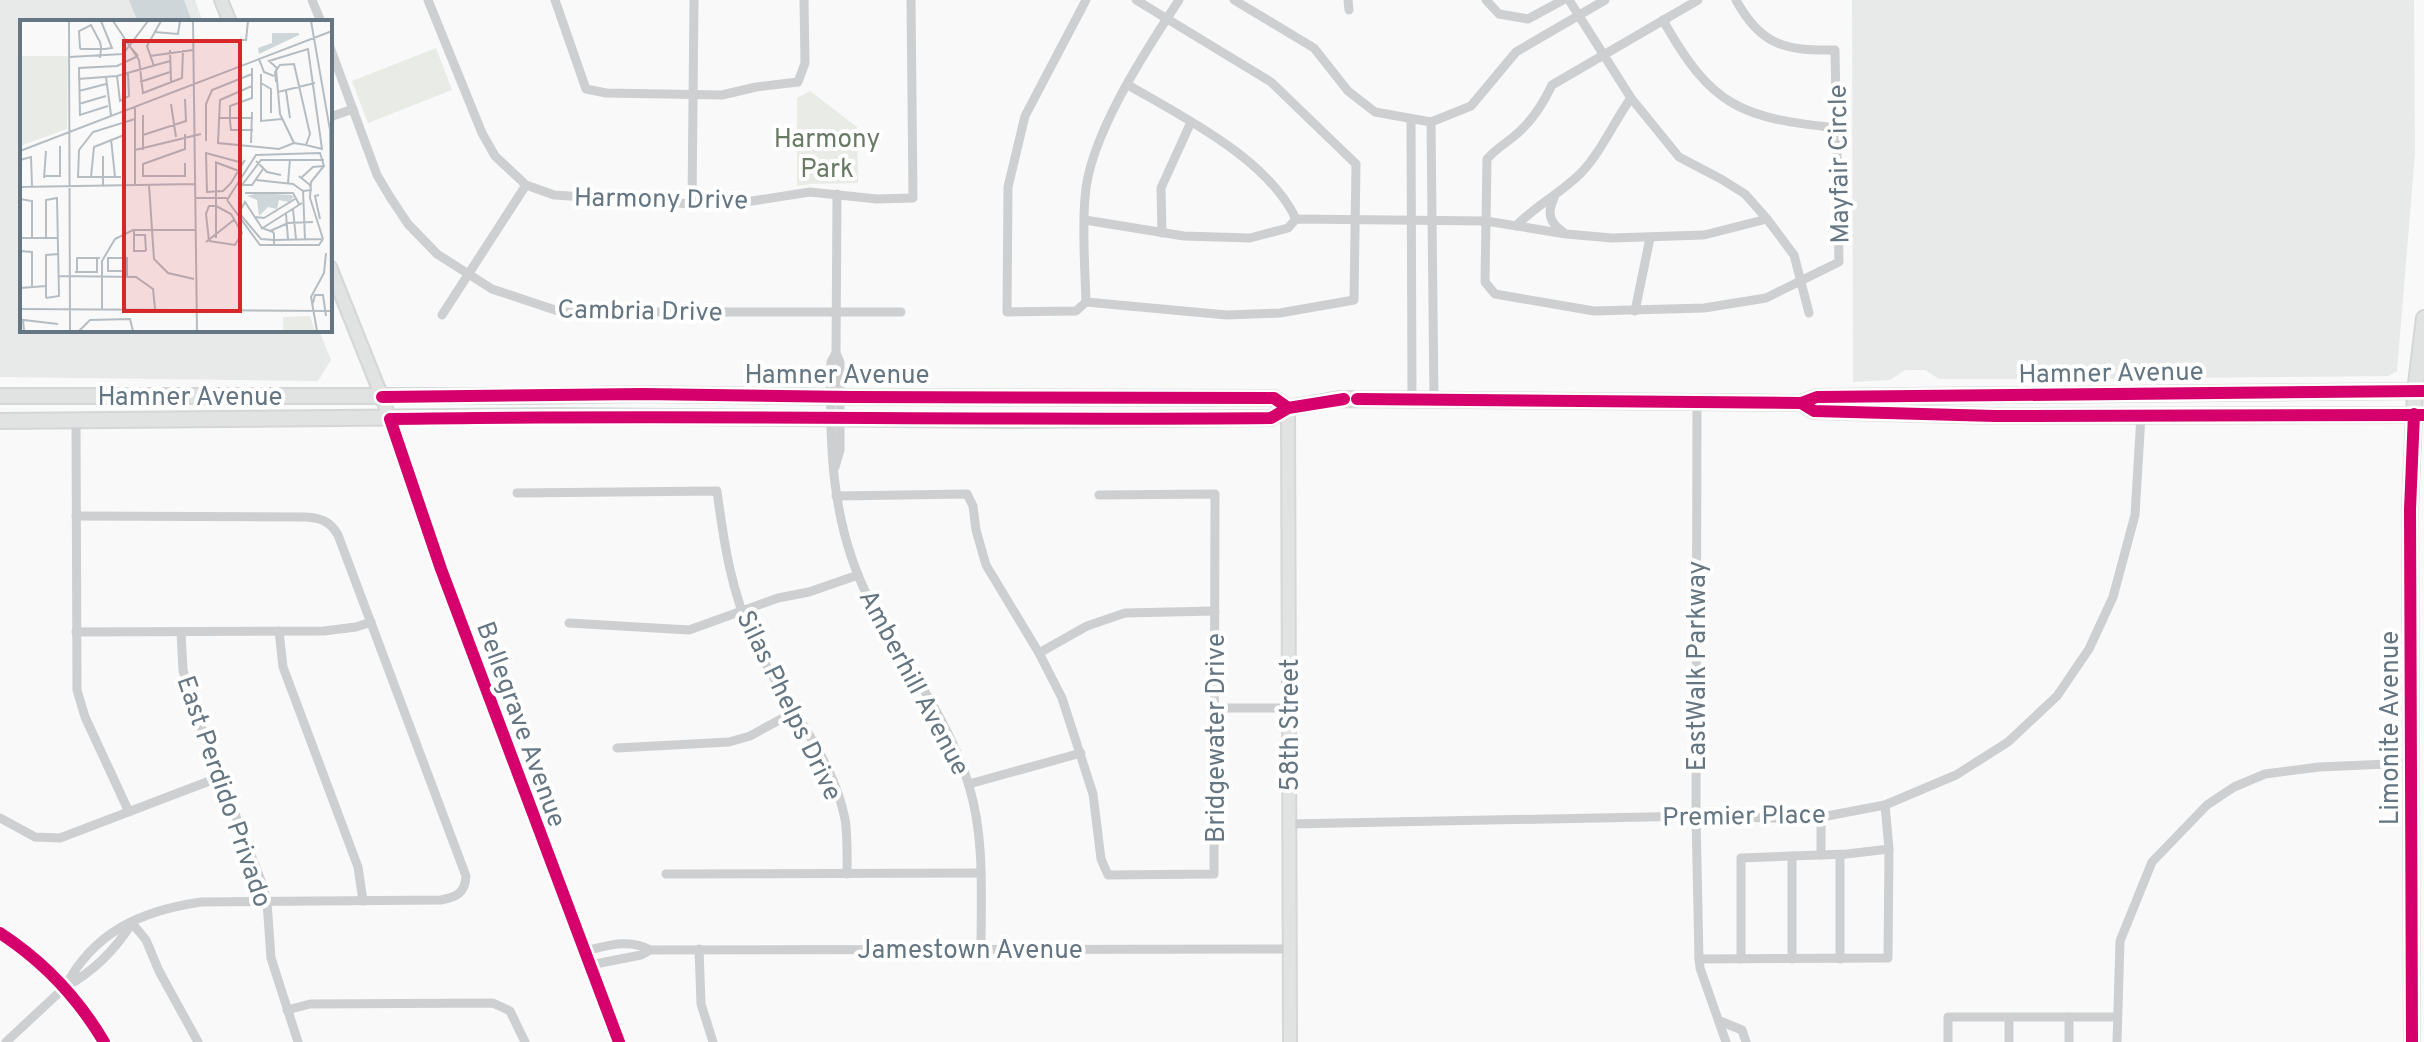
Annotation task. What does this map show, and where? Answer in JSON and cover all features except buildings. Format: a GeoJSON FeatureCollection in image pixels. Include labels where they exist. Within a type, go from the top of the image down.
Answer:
{"type":"FeatureCollection","features":[{"type":"Feature","properties":{"kind":"main road"},"geometry":{"type":"LineString","coordinates":[[221,0],[229,20]]}},
{"type":"Feature","properties":{"kind":"main road","name":"Bellegrave Avenue"},"geometry":{"type":"LineString","coordinates":[[332,272],[382,397],[441,569],[619,1042]]}},
{"type":"Feature","properties":{"kind":"main road","name":"Limonite Avenue"},"geometry":{"type":"LineString","coordinates":[[2412,1042],[2410,509],[2424,318]]}},
{"type":"Feature","properties":{"kind":"main road","name":"Hamner Avenue"},"geometry":{"type":"LineString","coordinates":[[0,421],[561,416],[1271,418],[1288,408],[1339,399],[1801,403],[1817,397],[2420,391]]}},
{"type":"Feature","properties":{"kind":"main road","name":"Hamner Avenue"},"geometry":{"type":"LineString","coordinates":[[0,396],[642,394],[1274,398],[1288,408]]}},
{"type":"Feature","properties":{"kind":"main road"},"geometry":{"type":"LineString","coordinates":[[1830,412],[1845,405],[1903,405],[1915,396]]}},
{"type":"Feature","properties":{"kind":"main road","name":"Hamner Avenue"},"geometry":{"type":"LineString","coordinates":[[1801,403],[1814,411],[1830,412],[2141,416],[2419,414]]}},
{"type":"Feature","properties":{"kind":"main road","name":"58th Street"},"geometry":{"type":"LineString","coordinates":[[1288,408],[1290,1042]]}},
{"type":"Feature","properties":{"kind":"main road"},"geometry":{"type":"LineString","coordinates":[[0,933],[47,968],[65,987],[104,1042]]}},
{"type":"Feature","properties":{"kind":"street"},"geometry":{"type":"LineString","coordinates":[[312,0],[320,20]]}},
{"type":"Feature","properties":{"kind":"street","name":"Harmony Drive"},"geometry":{"type":"LineString","coordinates":[[428,0],[482,133],[495,156],[526,185],[554,195],[692,204],[752,201],[810,192],[877,199],[913,198],[911,0]]}},
{"type":"Feature","properties":{"kind":"street"},"geometry":{"type":"LineString","coordinates":[[555,0],[586,89],[606,93],[694,95],[722,95],[798,82],[805,63],[804,0]]}},
{"type":"Feature","properties":{"kind":"street"},"geometry":{"type":"LineString","coordinates":[[692,204],[694,0]]}},
{"type":"Feature","properties":{"kind":"street"},"geometry":{"type":"LineString","coordinates":[[1086,0],[1025,116],[1008,187],[1007,312],[1076,311],[1086,302],[1227,315],[1280,313],[1354,300],[1356,164],[1271,82],[1136,0]]}},
{"type":"Feature","properties":{"kind":"street"},"geometry":{"type":"LineString","coordinates":[[1086,302],[1085,195],[1097,148],[1109,117],[1179,0]]}},
{"type":"Feature","properties":{"kind":"street"},"geometry":{"type":"LineString","coordinates":[[1234,0],[1314,48],[1348,91],[1375,112],[1431,122],[1471,106],[1516,52],[1605,0]]}},
{"type":"Feature","properties":{"kind":"street"},"geometry":{"type":"LineString","coordinates":[[1486,0],[1499,14],[1528,19],[1566,0]]}},
{"type":"Feature","properties":{"kind":"street","name":"Mayfair Circle"},"geometry":{"type":"LineString","coordinates":[[1566,0],[1580,15],[1631,98],[1679,157],[1745,194],[1767,219],[1794,255],[1801,283],[1839,262],[1835,50],[1802,51],[1768,40],[1744,14],[1736,0]]}},
{"type":"Feature","properties":{"kind":"street"},"geometry":{"type":"LineString","coordinates":[[1698,0],[1552,85],[1544,101],[1514,137],[1487,159],[1485,282],[1495,294],[1594,311],[1704,308],[1766,298],[1801,283],[1809,313]]}},
{"type":"Feature","properties":{"kind":"street"},"geometry":{"type":"LineString","coordinates":[[1663,20],[1694,72],[1713,91],[1756,115],[1838,128]]}},
{"type":"Feature","properties":{"kind":"street","name":"Cambria Drive"},"geometry":{"type":"LineString","coordinates":[[332,52],[377,175],[408,224],[437,254],[492,289],[561,312],[901,312]]}},
{"type":"Feature","properties":{"kind":"street"},"geometry":{"type":"LineString","coordinates":[[1128,85],[1191,122],[1245,159],[1287,201],[1296,219]]}},
{"type":"Feature","properties":{"kind":"street"},"geometry":{"type":"LineString","coordinates":[[1516,226],[1556,195],[1596,156],[1631,98]]}},
{"type":"Feature","properties":{"kind":"street"},"geometry":{"type":"LineString","coordinates":[[332,116],[353,109]]}},
{"type":"Feature","properties":{"kind":"street"},"geometry":{"type":"LineString","coordinates":[[1411,119],[1412,400]]}},
{"type":"Feature","properties":{"kind":"street"},"geometry":{"type":"LineString","coordinates":[[1162,233],[1161,188],[1191,122]]}},
{"type":"Feature","properties":{"kind":"street"},"geometry":{"type":"LineString","coordinates":[[1431,122],[1434,400]]}},
{"type":"Feature","properties":{"kind":"street"},"geometry":{"type":"LineString","coordinates":[[442,315],[526,185]]}},
{"type":"Feature","properties":{"kind":"street","name":"Amberhill Avenue"},"geometry":{"type":"LineString","coordinates":[[837,194],[836,353],[840,362],[830,448],[840,520],[858,575],[939,717],[969,784],[975,810],[980,873],[981,949]]}},
{"type":"Feature","properties":{"kind":"street"},"geometry":{"type":"LineString","coordinates":[[1556,195],[1549,208],[1551,221],[1566,234]]}},
{"type":"Feature","properties":{"kind":"street"},"geometry":{"type":"LineString","coordinates":[[1085,220],[1162,233],[1250,238],[1288,228],[1296,219],[1486,221],[1566,234],[1650,238],[1704,235],[1767,219]]}},
{"type":"Feature","properties":{"kind":"street"},"geometry":{"type":"LineString","coordinates":[[1635,311],[1650,238]]}},
{"type":"Feature","properties":{"kind":"street","name":"EastWalk Parkway"},"geometry":{"type":"LineString","coordinates":[[1697,403],[1696,816],[1699,959],[1726,1042]]}},
{"type":"Feature","properties":{"kind":"street","name":"Premier Place"},"geometry":{"type":"LineString","coordinates":[[1289,824],[1696,816],[1821,817],[1885,805],[1956,775],[2008,742],[2057,696],[2089,649],[2113,597],[2135,515],[2141,416]]}},
{"type":"Feature","properties":{"kind":"street"},"geometry":{"type":"LineString","coordinates":[[76,421],[76,678],[79,700],[129,812]]}},
{"type":"Feature","properties":{"kind":"street","name":"Silas Phelps Drive"},"geometry":{"type":"LineString","coordinates":[[517,493],[717,491],[722,541],[731,581],[753,640],[821,756],[838,794],[845,820],[847,874]]}},
{"type":"Feature","properties":{"kind":"street"},"geometry":{"type":"LineString","coordinates":[[836,496],[967,494],[973,506],[986,565],[1062,698],[1081,753],[969,784]]}},
{"type":"Feature","properties":{"kind":"street","name":"Bridgewater Drive"},"geometry":{"type":"LineString","coordinates":[[1081,753],[1093,794],[1101,859],[1108,875],[1214,874],[1215,494],[1099,495]]}},
{"type":"Feature","properties":{"kind":"street"},"geometry":{"type":"LineString","coordinates":[[6,1042],[65,987],[76,966],[109,933],[184,905],[441,900],[463,891],[465,871],[338,535],[325,520],[305,517],[76,516]]}},
{"type":"Feature","properties":{"kind":"street"},"geometry":{"type":"LineString","coordinates":[[569,623],[689,630],[778,598],[809,592],[858,575]]}},
{"type":"Feature","properties":{"kind":"street"},"geometry":{"type":"LineString","coordinates":[[1039,653],[1087,626],[1125,613],[1215,611]]}},
{"type":"Feature","properties":{"kind":"street"},"geometry":{"type":"LineString","coordinates":[[76,632],[340,630],[371,622]]}},
{"type":"Feature","properties":{"kind":"street"},"geometry":{"type":"LineString","coordinates":[[279,631],[283,667],[358,867],[363,901]]}},
{"type":"Feature","properties":{"kind":"street","name":"East Perdido Privado"},"geometry":{"type":"LineString","coordinates":[[181,632],[187,687],[267,902],[271,958],[298,1042]]}},
{"type":"Feature","properties":{"kind":"street"},"geometry":{"type":"LineString","coordinates":[[1215,708],[1289,708]]}},
{"type":"Feature","properties":{"kind":"street"},"geometry":{"type":"LineString","coordinates":[[617,748],[729,742],[750,736],[794,712]]}},
{"type":"Feature","properties":{"kind":"street"},"geometry":{"type":"LineString","coordinates":[[2117,1042],[2120,941],[2152,862],[2207,805],[2234,787],[2265,774],[2319,767],[2411,763]]}},
{"type":"Feature","properties":{"kind":"street"},"geometry":{"type":"LineString","coordinates":[[0,818],[35,837],[50,840],[68,836],[220,777]]}},
{"type":"Feature","properties":{"kind":"street"},"geometry":{"type":"LineString","coordinates":[[1699,959],[1888,958],[1889,849],[1885,805]]}},
{"type":"Feature","properties":{"kind":"street"},"geometry":{"type":"LineString","coordinates":[[1821,817],[1821,855]]}},
{"type":"Feature","properties":{"kind":"street"},"geometry":{"type":"LineString","coordinates":[[1741,959],[1741,858],[1840,855],[1889,849]]}},
{"type":"Feature","properties":{"kind":"street"},"geometry":{"type":"LineString","coordinates":[[1840,855],[1840,959]]}},
{"type":"Feature","properties":{"kind":"street"},"geometry":{"type":"LineString","coordinates":[[1792,856],[1792,959]]}},
{"type":"Feature","properties":{"kind":"street"},"geometry":{"type":"LineString","coordinates":[[666,874],[980,873]]}},
{"type":"Feature","properties":{"kind":"street"},"geometry":{"type":"LineString","coordinates":[[132,923],[146,940],[159,971],[198,1042]]}},
{"type":"Feature","properties":{"kind":"street","name":"Jamestown Avenue"},"geometry":{"type":"LineString","coordinates":[[585,951],[618,944],[640,944],[650,950]]}},
{"type":"Feature","properties":{"kind":"street"},"geometry":{"type":"LineString","coordinates":[[699,949],[701,1004],[713,1042]]}},
{"type":"Feature","properties":{"kind":"street","name":"Jamestown Avenue"},"geometry":{"type":"LineString","coordinates":[[590,965],[641,955],[650,950],[1290,949]]}},
{"type":"Feature","properties":{"kind":"street"},"geometry":{"type":"LineString","coordinates":[[287,1010],[310,1004],[493,1003],[510,1011],[525,1042]]}},
{"type":"Feature","properties":{"kind":"street"},"geometry":{"type":"LineString","coordinates":[[1948,1042],[1948,1017],[2117,1017]]}},
{"type":"Feature","properties":{"kind":"street"},"geometry":{"type":"LineString","coordinates":[[2069,1017],[2069,1042]]}},
{"type":"Feature","properties":{"kind":"street"},"geometry":{"type":"LineString","coordinates":[[2009,1018],[2009,1042]]}},
{"type":"Feature","properties":{"kind":"street"},"geometry":{"type":"LineString","coordinates":[[1720,1021],[1742,1030],[1746,1042]]}},
{"type":"Feature","properties":{"kind":"shaded area"},"geometry":{"type":"Polygon","coordinates":[[[0,0],[195,0],[202,20],[20,20],[20,332],[320,332],[331,360],[318,381],[0,377],[0,0]]]}},
{"type":"Feature","properties":{"kind":"shaded area"},"geometry":{"type":"Polygon","coordinates":[[[129,0],[184,0],[191,20],[137,20],[129,0]]]}},
{"type":"Feature","properties":{"kind":"shaded area"},"geometry":{"type":"Polygon","coordinates":[[[1852,0],[2414,0],[2415,154],[2397,371],[2388,376],[2172,378],[2159,370],[2130,369],[2117,379],[1939,379],[1925,370],[1905,370],[1890,380],[1853,382],[1852,0]]]}},
{"type":"Feature","properties":{"kind":"green space"},"geometry":{"type":"Polygon","coordinates":[[[436,48],[452,90],[368,123],[352,81],[436,48]]]}},
{"type":"Feature","properties":{"kind":"green space","name":"Harmony Park"},"geometry":{"type":"Polygon","coordinates":[[[810,91],[857,127],[858,183],[797,186],[797,98],[810,91]]]}},
{"type":"Feature","properties":{"kind":"cycle path"},"geometry":{"type":"LineString","coordinates":[[1357,399],[1801,403],[1817,397],[2424,391]]}},
{"type":"Feature","properties":{"kind":"cycle path"},"geometry":{"type":"LineString","coordinates":[[382,397],[642,394],[1274,398],[1288,408]]}},
{"type":"Feature","properties":{"kind":"cycle path"},"geometry":{"type":"LineString","coordinates":[[619,1042],[441,569],[390,419],[1271,418],[1288,408],[1344,399]]}},
{"type":"Feature","properties":{"kind":"cycle path"},"geometry":{"type":"LineString","coordinates":[[1801,403],[1814,411],[1995,416],[2424,415]]}},
{"type":"Feature","properties":{"kind":"cycle path"},"geometry":{"type":"LineString","coordinates":[[2412,1042],[2410,509],[2414,414]]}},
{"type":"Feature","properties":{"kind":"cycle path"},"geometry":{"type":"LineString","coordinates":[[0,933],[31,956],[58,982],[83,1010],[104,1042]]}}]}
